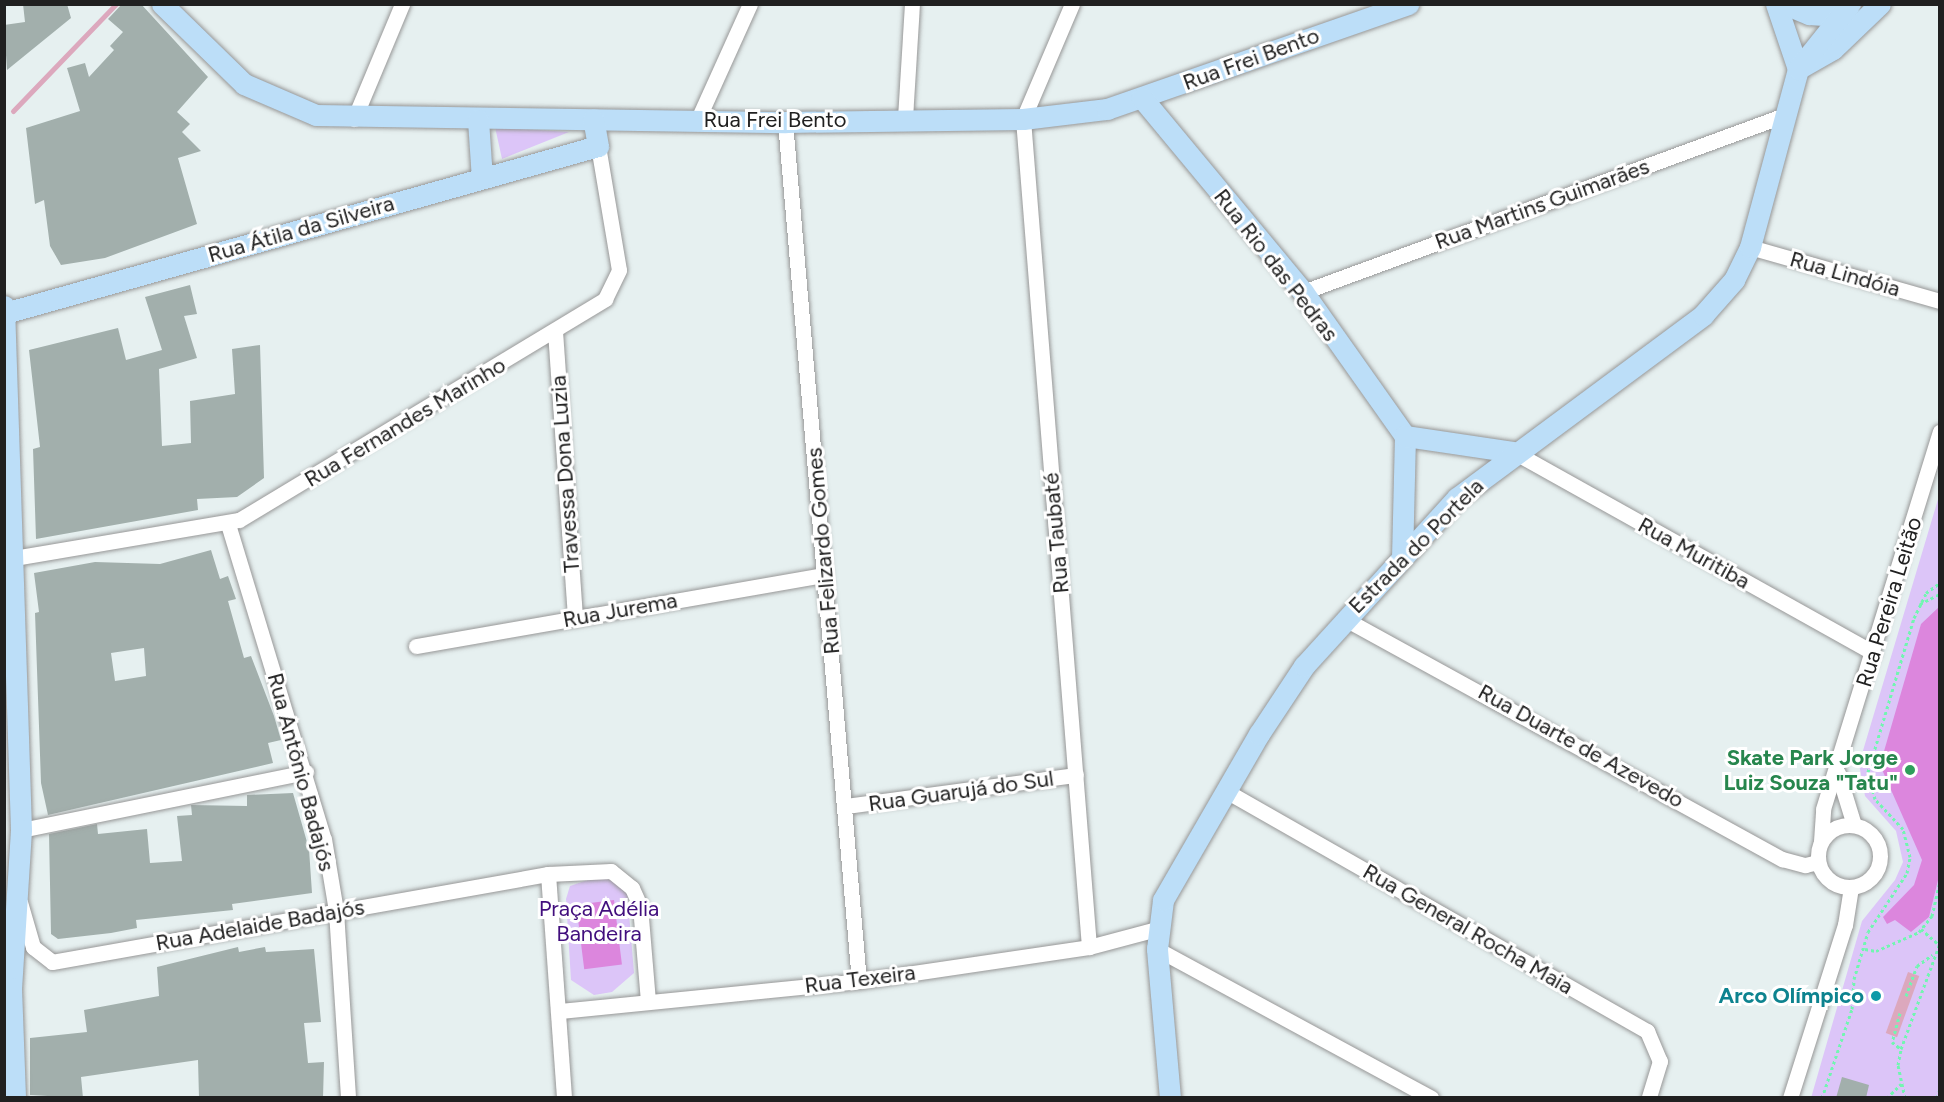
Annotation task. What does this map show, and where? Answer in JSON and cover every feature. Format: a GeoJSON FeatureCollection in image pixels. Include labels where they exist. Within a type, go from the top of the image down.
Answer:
{"type":"FeatureCollection","features":[{"type":"Feature","properties":{"kind":"street"},"geometry":{"type":"LineString","coordinates":[[354,119],[402,4]]}},
{"type":"Feature","properties":{"kind":"street"},"geometry":{"type":"LineString","coordinates":[[698,119],[750,4]]}},
{"type":"Feature","properties":{"kind":"street"},"geometry":{"type":"LineString","coordinates":[[905,118],[912,4]]}},
{"type":"Feature","properties":{"kind":"street"},"geometry":{"type":"LineString","coordinates":[[1023,119],[1072,4]]}},
{"type":"Feature","properties":{"kind":"street","name":"Rua Frei Bento"},"geometry":{"type":"LineString","coordinates":[[163,5],[244,84],[282,104],[354,119],[593,118],[785,122],[905,118],[1023,119],[1079,115],[1142,98],[1408,4]]}},
{"type":"Feature","properties":{"kind":"street"},"geometry":{"type":"LineString","coordinates":[[1776,4],[1798,69],[1833,49],[1880,4]]}},
{"type":"Feature","properties":{"kind":"street"},"geometry":{"type":"LineString","coordinates":[[1785,4],[1809,14],[1845,10]]}},
{"type":"Feature","properties":{"kind":"street","name":"Estrada do Portela"},"geometry":{"type":"LineString","coordinates":[[1170,1098],[1156,939],[1178,866],[1304,666],[1457,498],[1515,452],[1702,315],[1734,280],[1750,247],[1782,117],[1798,69],[1845,10]]}},
{"type":"Feature","properties":{"kind":"street","name":"Rua Rio das Pedras"},"geometry":{"type":"LineString","coordinates":[[1142,98],[1302,292],[1405,436]]}},
{"type":"Feature","properties":{"kind":"street","name":"Rua Martins Guimarães"},"geometry":{"type":"LineString","coordinates":[[1302,292],[1782,117]]}},
{"type":"Feature","properties":{"kind":"street","name":"Rua Fernandes Marinho"},"geometry":{"type":"LineString","coordinates":[[14,558],[228,524],[555,331],[605,299],[619,270],[593,118]]}},
{"type":"Feature","properties":{"kind":"street","name":"Rua Taubaté"},"geometry":{"type":"LineString","coordinates":[[1023,119],[1089,947]]}},
{"type":"Feature","properties":{"kind":"street"},"geometry":{"type":"LineString","coordinates":[[478,120],[482,178]]}},
{"type":"Feature","properties":{"kind":"street","name":"Rua Felizardo Gomes"},"geometry":{"type":"LineString","coordinates":[[785,122],[860,981]]}},
{"type":"Feature","properties":{"kind":"street","name":"Rua Átila da Silveira"},"geometry":{"type":"LineString","coordinates":[[5,313],[597,146]]}},
{"type":"Feature","properties":{"kind":"street","name":"Rua Lindóia"},"geometry":{"type":"LineString","coordinates":[[1750,247],[1940,301]]}},
{"type":"Feature","properties":{"kind":"street"},"geometry":{"type":"LineString","coordinates":[[4,306],[14,558],[21,830],[11,988],[15,1098]]}},
{"type":"Feature","properties":{"kind":"street","name":"Travessa Dona Luzia"},"geometry":{"type":"LineString","coordinates":[[555,331],[575,618]]}},
{"type":"Feature","properties":{"kind":"street","name":"Rua Pereira Leitão"},"geometry":{"type":"LineString","coordinates":[[1821,841],[1823,809],[1838,773],[1940,432]]}},
{"type":"Feature","properties":{"kind":"street"},"geometry":{"type":"LineString","coordinates":[[1402,556],[1405,436],[1515,452]]}},
{"type":"Feature","properties":{"kind":"street","name":"Rua Muritiba"},"geometry":{"type":"LineString","coordinates":[[1515,452],[1873,653]]}},
{"type":"Feature","properties":{"kind":"street","name":"Rua Antônio Badajós"},"geometry":{"type":"LineString","coordinates":[[228,524],[306,772],[336,911],[348,1098]]}},
{"type":"Feature","properties":{"kind":"street","name":"Rua Jurema"},"geometry":{"type":"LineString","coordinates":[[416,646],[824,575]]}},
{"type":"Feature","properties":{"kind":"street","name":"Rua Duarte de Azevedo"},"geometry":{"type":"LineString","coordinates":[[1345,619],[1782,859],[1805,866],[1818,862]]}},
{"type":"Feature","properties":{"kind":"street"},"geometry":{"type":"LineString","coordinates":[[21,830],[306,772]]}},
{"type":"Feature","properties":{"kind":"street"},"geometry":{"type":"LineString","coordinates":[[1838,773],[1854,825]]}},
{"type":"Feature","properties":{"kind":"street","name":"Rua Guarujá do Sul"},"geometry":{"type":"LineString","coordinates":[[846,806],[1076,775]]}},
{"type":"Feature","properties":{"kind":"street","name":"Rua General Rocha Maia"},"geometry":{"type":"LineString","coordinates":[[1226,791],[1647,1031],[1660,1060],[1649,1098]]}},
{"type":"Feature","properties":{"kind":"street"},"geometry":{"type":"LineString","coordinates":[[1854,825],[1872,834],[1880,862],[1870,880],[1851,888],[1834,884],[1818,862],[1821,841],[1835,827],[1854,825]]}},
{"type":"Feature","properties":{"kind":"street"},"geometry":{"type":"LineString","coordinates":[[564,1098],[560,1011],[548,874],[611,871],[632,888],[644,932],[648,1002]]}},
{"type":"Feature","properties":{"kind":"street","name":"Rua Adelaide Badajós"},"geometry":{"type":"LineString","coordinates":[[17,894],[33,947],[52,962],[548,874]]}},
{"type":"Feature","properties":{"kind":"street"},"geometry":{"type":"LineString","coordinates":[[1790,1098],[1845,925],[1851,888]]}},
{"type":"Feature","properties":{"kind":"street"},"geometry":{"type":"LineString","coordinates":[[1156,939],[1431,1098]]}},
{"type":"Feature","properties":{"kind":"street","name":"Rua Texeira"},"geometry":{"type":"LineString","coordinates":[[560,1011],[860,981],[1156,939]]}},
{"type":"Feature","properties":{"kind":"path"},"geometry":{"type":"LineString","coordinates":[[1822,1098],[1852,1009],[1854,979],[1875,916],[1900,888],[1910,857],[1903,829],[1875,799],[1868,772],[1920,603],[1940,583]]}},
{"type":"Feature","properties":{"kind":"path"},"geometry":{"type":"LineString","coordinates":[[1920,603],[1940,594]]}},
{"type":"Feature","properties":{"kind":"path"},"geometry":{"type":"LineString","coordinates":[[1865,949],[1876,951],[1921,929],[1932,916],[1940,881]]}},
{"type":"Feature","properties":{"kind":"path"},"geometry":{"type":"LineString","coordinates":[[1905,1098],[1902,1084],[1901,1049],[1919,1011],[1932,955],[1939,944],[1921,929]]}},
{"type":"Feature","properties":{"kind":"path"},"geometry":{"type":"LineString","coordinates":[[1906,996],[1917,966],[1932,955]]}},
{"type":"Feature","properties":{"kind":"path"},"geometry":{"type":"LineString","coordinates":[[1899,1013],[1892,1042],[1901,1049]]}},
{"type":"Feature","properties":{"kind":"path"},"geometry":{"type":"LineString","coordinates":[[1887,1098],[1902,1084]]}},
{"type":"Feature","properties":{"kind":"path"},"geometry":{"type":"LineString","coordinates":[[1937,1098],[1940,1089]]}},
{"type":"Feature","properties":{"kind":"green space"},"geometry":{"type":"Polygon","coordinates":[[[495,127],[569,132],[502,159],[495,127]]]}},
{"type":"Feature","properties":{"kind":"green space"},"geometry":{"type":"Polygon","coordinates":[[[1939,496],[1939,1097],[1811,1098],[1862,921],[1895,880],[1903,862],[1896,831],[1865,796],[1859,764],[1939,496]]]}},
{"type":"Feature","properties":{"kind":"green space","name":"Skate Park Jorge Luiz Souza \"Tatu\""},"geometry":{"type":"Polygon","coordinates":[[[1939,607],[1939,876],[1929,917],[1911,932],[1895,920],[1887,924],[1883,917],[1914,885],[1922,860],[1880,765],[1921,624],[1939,607]]]}},
{"type":"Feature","properties":{"kind":"green space","name":"Praça Adélia Bandeira"},"geometry":{"type":"Polygon","coordinates":[[[602,875],[627,890],[634,973],[612,992],[594,995],[571,980],[566,899],[570,886],[602,875]]]}},
{"type":"Feature","properties":{"kind":"green space"},"geometry":{"type":"Polygon","coordinates":[[[614,900],[622,965],[584,969],[576,905],[614,900]]]}},
{"type":"Feature","properties":{"kind":"shaded area"},"geometry":{"type":"Polygon","coordinates":[[[1908,972],[1919,976],[1897,1037],[1886,1033],[1908,972]]]}},
{"type":"Feature","properties":{"kind":"building"},"geometry":{"type":"Polygon","coordinates":[[[23,4],[67,4],[71,18],[7,70],[4,25],[25,22],[23,4]]]}},
{"type":"Feature","properties":{"kind":"building"},"geometry":{"type":"Polygon","coordinates":[[[122,4],[141,4],[208,77],[177,112],[190,124],[182,132],[201,151],[178,158],[197,224],[105,258],[61,265],[50,246],[44,200],[35,204],[26,128],[80,111],[67,68],[85,63],[89,77],[114,50],[110,46],[123,32],[108,19],[122,4]]]}},
{"type":"Feature","properties":{"kind":"building"},"geometry":{"type":"Polygon","coordinates":[[[190,285],[197,314],[184,316],[197,358],[159,369],[162,446],[191,443],[190,401],[235,394],[232,349],[260,345],[264,478],[237,497],[197,499],[198,510],[36,539],[33,449],[40,447],[29,350],[118,328],[126,360],[162,350],[145,297],[190,285]]]}},
{"type":"Feature","properties":{"kind":"building"},"geometry":{"type":"Polygon","coordinates":[[[211,550],[220,579],[228,576],[236,599],[228,601],[244,658],[251,656],[281,740],[268,743],[273,763],[48,815],[41,783],[35,613],[39,612],[34,573],[95,562],[160,564],[211,550]],[[144,648],[111,653],[115,681],[146,676],[144,648]]]}},
{"type":"Feature","properties":{"kind":"building"},"geometry":{"type":"Polygon","coordinates":[[[293,793],[309,849],[312,893],[232,904],[233,910],[136,920],[137,928],[111,933],[58,939],[51,934],[49,834],[97,824],[98,834],[147,829],[150,863],[182,861],[177,816],[192,815],[191,805],[247,806],[247,795],[293,793]]]}},
{"type":"Feature","properties":{"kind":"building"},"geometry":{"type":"Polygon","coordinates":[[[238,947],[239,952],[265,947],[266,952],[314,949],[321,1022],[304,1023],[308,1063],[324,1062],[323,1098],[199,1098],[198,1060],[81,1077],[83,1098],[30,1095],[30,1038],[87,1032],[84,1010],[159,996],[157,967],[238,947]]]}},
{"type":"Feature","properties":{"kind":"building"},"geometry":{"type":"Polygon","coordinates":[[[1842,1077],[1869,1085],[1866,1098],[1836,1098],[1842,1077]]]}},
{"type":"Feature","properties":{"kind":"waterway"},"geometry":{"type":"LineString","coordinates":[[13,111],[116,4]]}},
{"type":"Feature","properties":{"kind":"place","name":"Skate Park Jorge Luiz Souza \"Tatu\""},"geometry":{"type":"Point","coordinates":[1910,770]}},
{"type":"Feature","properties":{"kind":"place","name":"Arco Olímpico"},"geometry":{"type":"Point","coordinates":[1876,996]}}]}
